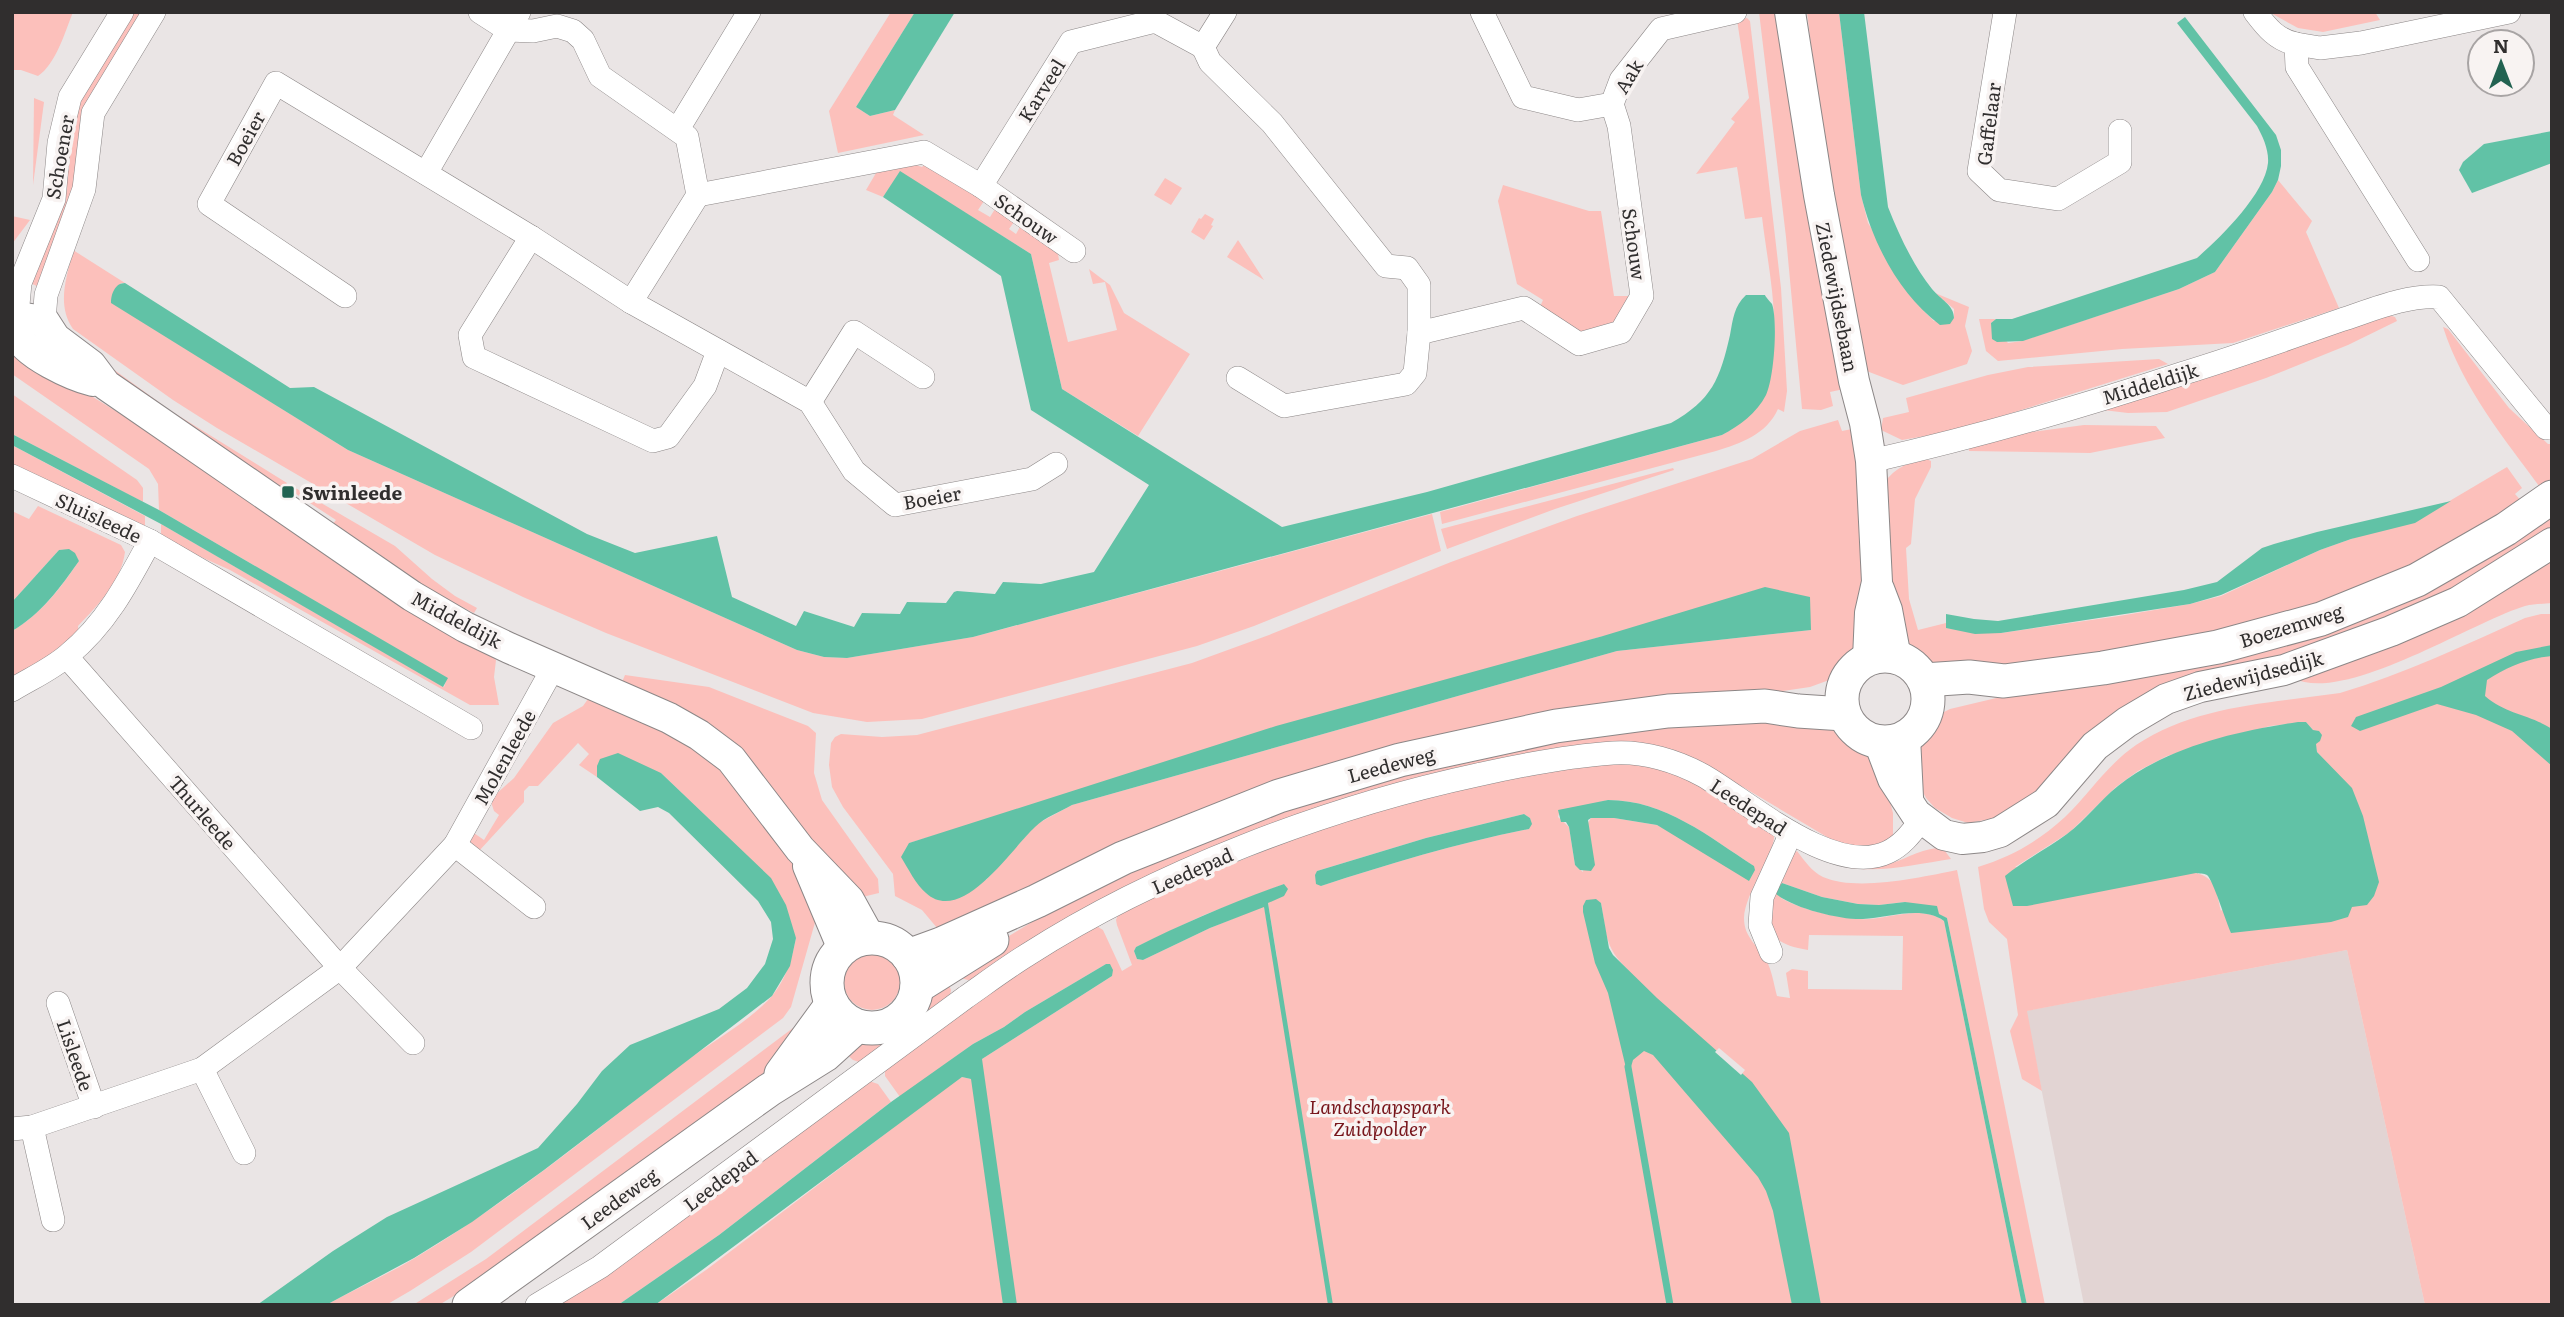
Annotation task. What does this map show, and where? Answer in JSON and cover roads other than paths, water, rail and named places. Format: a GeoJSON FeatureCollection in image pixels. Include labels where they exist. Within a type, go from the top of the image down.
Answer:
{"type":"FeatureCollection","features":[{"type":"Feature","properties":{"kind":"main road","name":"Boezemweg"},"geometry":{"type":"LineString","coordinates":[[1925,694],[1973,696],[2004,681],[2103,668],[2218,647],[2321,619],[2417,580],[2506,529],[2552,497]]}},
{"type":"Feature","properties":{"kind":"main road"},"geometry":{"type":"LineString","coordinates":[[1882,659],[1907,662],[1925,694],[1923,719],[1892,739],[1864,737],[1852,727],[1843,701],[1848,676],[1857,666],[1882,659]]}},
{"type":"Feature","properties":{"kind":"main road","name":"Leedeweg"},"geometry":{"type":"LineString","coordinates":[[913,972],[996,936],[1037,901],[1123,858],[1279,796],[1400,760],[1556,726],[1668,711],[1766,706],[1798,711],[1843,701]]}},
{"type":"Feature","properties":{"kind":"main road"},"geometry":{"type":"LineString","coordinates":[[888,941],[913,972],[911,1007],[896,1021],[877,1028],[857,1026],[842,1018],[832,1004],[826,985],[827,974],[835,956],[857,943],[888,941]]}},
{"type":"Feature","properties":{"kind":"main road","name":"Leedeweg"},"geometry":{"type":"LineString","coordinates":[[769,1090],[832,1004]]}},
{"type":"Feature","properties":{"kind":"main road","name":"Leedeweg"},"geometry":{"type":"LineString","coordinates":[[469,1305],[769,1090],[825,1055],[857,1026]]}},
{"type":"Feature","properties":{"kind":"street","name":"Schoener"},"geometry":{"type":"LineString","coordinates":[[30,312],[20,283],[54,199],[59,143],[70,97],[122,12]]}},
{"type":"Feature","properties":{"kind":"street","name":"Schoener"},"geometry":{"type":"LineString","coordinates":[[30,312],[84,189],[93,113],[154,12]]}},
{"type":"Feature","properties":{"kind":"street"},"geometry":{"type":"LineString","coordinates":[[480,12],[514,21],[533,31],[556,26],[573,31],[583,40],[600,76],[687,137],[698,195],[631,302]]}},
{"type":"Feature","properties":{"kind":"street"},"geometry":{"type":"LineString","coordinates":[[678,129],[749,12]]}},
{"type":"Feature","properties":{"kind":"street"},"geometry":{"type":"LineString","coordinates":[[1225,12],[1203,47],[1210,62],[1272,123],[1386,266],[1407,268],[1419,285],[1419,333],[1415,373],[1406,384],[1284,406],[1238,378]]}},
{"type":"Feature","properties":{"kind":"street","name":"Aak"},"geometry":{"type":"LineString","coordinates":[[1482,12],[1523,97],[1578,110],[1612,104],[1621,80],[1661,29],[1735,12]]}},
{"type":"Feature","properties":{"kind":"street","name":"Ziedewijdsebaan"},"geometry":{"type":"LineString","coordinates":[[1790,12],[1819,195],[1871,461],[1877,582],[1887,610],[1882,659]]}},
{"type":"Feature","properties":{"kind":"street"},"geometry":{"type":"LineString","coordinates":[[2255,12],[2269,31],[2287,42],[2320,48],[2361,43],[2497,13]]}},
{"type":"Feature","properties":{"kind":"street","name":"Gaffelaar"},"geometry":{"type":"LineString","coordinates":[[2004,13],[1979,171],[1999,190],[2058,199],[2120,162],[2120,131]]}},
{"type":"Feature","properties":{"kind":"street"},"geometry":{"type":"LineString","coordinates":[[426,173],[514,21]]}},
{"type":"Feature","properties":{"kind":"street","name":"Karveel"},"geometry":{"type":"LineString","coordinates":[[981,186],[1071,42],[1155,21],[1203,47]]}},
{"type":"Feature","properties":{"kind":"street"},"geometry":{"type":"LineString","coordinates":[[2297,44],[2297,67],[2418,260]]}},
{"type":"Feature","properties":{"kind":"street","name":"Boeier"},"geometry":{"type":"LineString","coordinates":[[345,296],[209,204],[276,83],[531,237],[631,302],[810,402],[854,471],[895,505],[1032,479],[1056,464]]}},
{"type":"Feature","properties":{"kind":"street","name":"Schouw"},"geometry":{"type":"LineString","coordinates":[[1419,333],[1524,309],[1580,344],[1621,332],[1642,296],[1619,126],[1612,104]]}},
{"type":"Feature","properties":{"kind":"street"},"geometry":{"type":"LineString","coordinates":[[698,195],[924,152],[981,186]]}},
{"type":"Feature","properties":{"kind":"street","name":"Schouw"},"geometry":{"type":"LineString","coordinates":[[981,186],[1074,251]]}},
{"type":"Feature","properties":{"kind":"street"},"geometry":{"type":"LineString","coordinates":[[531,237],[470,335],[474,357],[653,441],[667,437],[705,386],[718,351]]}},
{"type":"Feature","properties":{"kind":"street","name":"Middeldijk"},"geometry":{"type":"LineString","coordinates":[[1871,461],[1945,444],[2076,406],[2185,373],[2386,305],[2427,296],[2439,297],[2478,341],[2546,428]]}},
{"type":"Feature","properties":{"kind":"street","name":"Middeldijk"},"geometry":{"type":"LineString","coordinates":[[30,312],[17,334],[31,351],[76,376],[106,385],[412,596],[465,627],[669,718],[699,735],[732,759],[800,849],[849,900],[857,943]]}},
{"type":"Feature","properties":{"kind":"street"},"geometry":{"type":"LineString","coordinates":[[810,402],[854,332],[923,377]]}},
{"type":"Feature","properties":{"kind":"street","name":"Sluisleede"},"geometry":{"type":"LineString","coordinates":[[12,476],[150,541],[119,598],[97,627],[67,657],[12,690]]}},
{"type":"Feature","properties":{"kind":"street"},"geometry":{"type":"LineString","coordinates":[[150,541],[471,728]]}},
{"type":"Feature","properties":{"kind":"street","name":"Ziedewijdsedijk"},"geometry":{"type":"LineString","coordinates":[[1892,739],[1893,779],[1915,810],[1944,835],[1962,839],[2000,832],[2046,803],[2095,746],[2127,722],[2166,699],[2200,687],[2284,670],[2391,631],[2458,602],[2552,543]]}},
{"type":"Feature","properties":{"kind":"street","name":"Thurleede"},"geometry":{"type":"LineString","coordinates":[[67,657],[340,968]]}},
{"type":"Feature","properties":{"kind":"street","name":"Molenleede"},"geometry":{"type":"LineString","coordinates":[[53,1220],[22,1128],[93,1107],[202,1069],[340,968],[455,845],[553,668]]}},
{"type":"Feature","properties":{"kind":"street","name":"Leedepad"},"geometry":{"type":"LineString","coordinates":[[537,1305],[600,1267],[645,1235],[1027,954],[1103,911],[1209,861],[1346,810],[1433,785],[1535,762],[1614,753],[1639,753],[1667,760],[1703,775],[1807,842],[1847,856],[1867,858],[1888,852],[1897,846],[1906,839],[1915,810]]}},
{"type":"Feature","properties":{"kind":"street"},"geometry":{"type":"LineString","coordinates":[[1771,952],[1760,925],[1762,897],[1791,833]]}},
{"type":"Feature","properties":{"kind":"street"},"geometry":{"type":"LineString","coordinates":[[455,845],[534,907]]}},
{"type":"Feature","properties":{"kind":"street"},"geometry":{"type":"LineString","coordinates":[[340,968],[413,1043]]}},
{"type":"Feature","properties":{"kind":"street","name":"Lisleede"},"geometry":{"type":"LineString","coordinates":[[58,1003],[93,1107]]}},
{"type":"Feature","properties":{"kind":"street"},"geometry":{"type":"LineString","coordinates":[[202,1069],[244,1153]]}},
{"type":"Feature","properties":{"kind":"waterway"},"geometry":{"type":"LineString","coordinates":[[1628,1067],[1670,1305]]}},
{"type":"Feature","properties":{"kind":"place","name":"Swinleede"},"geometry":{"type":"Point","coordinates":[288,492]}},
{"type":"Feature","properties":{"kind":"park label","name":"Landschapspark Zuidpolder"},"geometry":{"type":"Point","coordinates":[1380,1117]}}]}
